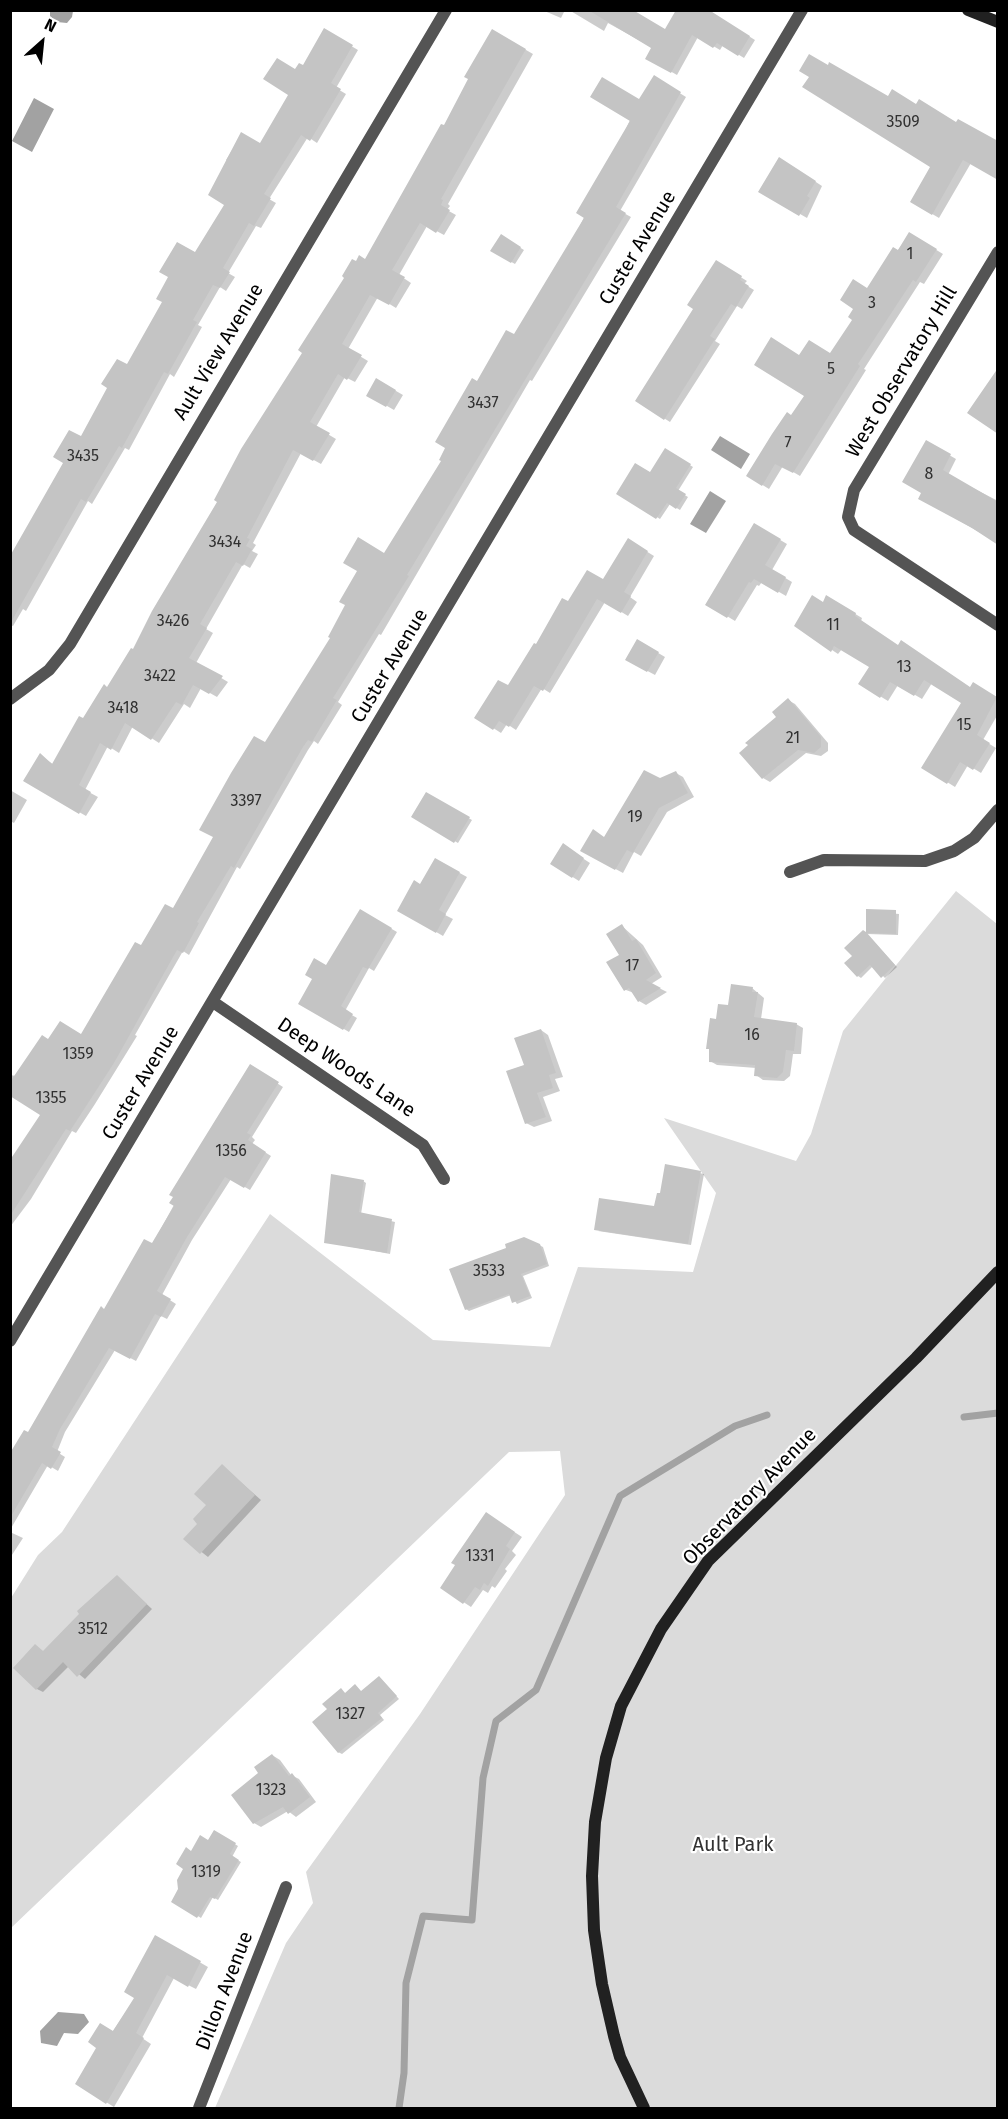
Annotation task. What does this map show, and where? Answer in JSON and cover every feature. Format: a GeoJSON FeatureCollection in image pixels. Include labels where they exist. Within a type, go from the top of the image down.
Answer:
{"type":"FeatureCollection","features":[{"type":"Feature","properties":{"kind":"street","name":"Ault View Avenue"},"geometry":{"type":"LineString","coordinates":[[10,699],[50,670],[70,644],[446,10]]}},
{"type":"Feature","properties":{"kind":"street","name":"Custer Avenue"},"geometry":{"type":"LineString","coordinates":[[10,1341],[802,10]]}},
{"type":"Feature","properties":{"kind":"street"},"geometry":{"type":"LineString","coordinates":[[968,10],[998,22]]}},
{"type":"Feature","properties":{"kind":"street","name":"West Observatory Hill"},"geometry":{"type":"LineString","coordinates":[[998,252],[854,490],[848,517],[854,530],[998,625]]}},
{"type":"Feature","properties":{"kind":"street"},"geometry":{"type":"LineString","coordinates":[[790,872],[824,860],[925,861],[954,851],[974,838],[998,810]]}},
{"type":"Feature","properties":{"kind":"street","name":"Deep Woods Lane"},"geometry":{"type":"LineString","coordinates":[[213,1002],[423,1144],[444,1179]]}},
{"type":"Feature","properties":{"kind":"street","name":"Observatory Avenue"},"geometry":{"type":"LineString","coordinates":[[644,2109],[614,2036],[602,1984],[594,1930],[592,1876],[595,1822],[606,1758],[621,1706],[661,1629],[708,1561],[916,1358],[998,1272]]}},
{"type":"Feature","properties":{"kind":"street","name":"Dillon Avenue"},"geometry":{"type":"LineString","coordinates":[[199,2109],[286,1887]]}},
{"type":"Feature","properties":{"kind":"green space","name":"Ault Park"},"geometry":{"type":"Polygon","coordinates":[[[956,891],[997,924],[997,2108],[215,2108],[286,1943],[313,1903],[306,1872],[420,1714],[565,1495],[560,1451],[509,1452],[11,1928],[11,1598],[38,1555],[62,1532],[270,1214],[433,1340],[550,1347],[578,1267],[693,1272],[716,1193],[664,1118],[796,1161],[811,1134],[843,1031],[956,891]]]}},
{"type":"Feature","properties":{"kind":"shaded area"},"geometry":{"type":"Polygon","coordinates":[[[50,11],[73,11],[67,23],[57,22],[50,16],[50,11]]]}},
{"type":"Feature","properties":{"kind":"shaded area"},"geometry":{"type":"Polygon","coordinates":[[[34,98],[54,109],[32,152],[12,141],[34,98]]]}},
{"type":"Feature","properties":{"kind":"shaded area"},"geometry":{"type":"Polygon","coordinates":[[[720,436],[750,454],[741,469],[711,450],[720,436]]]}},
{"type":"Feature","properties":{"kind":"shaded area"},"geometry":{"type":"Polygon","coordinates":[[[710,491],[726,501],[706,533],[690,524],[710,491]]]}},
{"type":"Feature","properties":{"kind":"shaded area"},"geometry":{"type":"Polygon","coordinates":[[[58,2012],[84,2014],[89,2022],[78,2034],[64,2033],[57,2046],[41,2043],[40,2031],[58,2012]]]}},
{"type":"Feature","properties":{"kind":"building"},"geometry":{"type":"Polygon","coordinates":[[[588,10],[633,10],[665,29],[676,10],[709,10],[750,36],[738,56],[717,43],[713,48],[692,35],[671,73],[645,59],[651,48],[588,10]]]}},
{"type":"Feature","properties":{"kind":"building"},"geometry":{"type":"Polygon","coordinates":[[[324,28],[353,45],[331,83],[341,89],[310,141],[301,135],[264,194],[271,198],[254,226],[249,223],[223,268],[230,272],[220,288],[213,285],[193,320],[197,322],[168,374],[164,372],[122,448],[119,446],[86,502],[81,499],[10,624],[10,556],[63,463],[53,457],[69,430],[81,436],[107,388],[101,384],[117,359],[127,364],[162,302],[156,299],[168,277],[159,272],[177,242],[195,252],[224,205],[208,195],[241,132],[260,143],[288,95],[263,79],[277,58],[295,69],[299,63],[303,65],[324,28]]]}},
{"type":"Feature","properties":{"kind":"building"},"geometry":{"type":"Polygon","coordinates":[[[492,29],[526,49],[441,199],[443,200],[441,205],[450,210],[436,233],[420,223],[392,270],[405,277],[389,305],[370,295],[342,344],[362,355],[347,380],[338,374],[310,422],[330,433],[313,461],[293,450],[247,538],[250,539],[246,546],[252,549],[243,566],[236,562],[200,624],[207,628],[189,658],[223,676],[209,694],[193,685],[182,705],[176,702],[151,740],[125,723],[111,750],[100,743],[79,785],[91,792],[79,814],[23,781],[40,753],[52,764],[79,716],[83,718],[104,684],[107,687],[131,648],[133,649],[152,611],[217,502],[214,500],[241,449],[302,353],[298,350],[344,278],[342,276],[352,259],[356,261],[359,255],[365,259],[441,124],[444,125],[468,79],[464,77],[492,29]]]}},
{"type":"Feature","properties":{"kind":"building"},"geometry":{"type":"Polygon","coordinates":[[[809,54],[828,65],[829,62],[888,96],[892,89],[916,104],[919,99],[956,122],[958,119],[998,141],[998,180],[963,160],[932,215],[910,202],[930,167],[802,87],[809,77],[799,71],[809,54]]]}},
{"type":"Feature","properties":{"kind":"building"},"geometry":{"type":"Polygon","coordinates":[[[654,75],[681,92],[616,207],[626,213],[407,575],[409,576],[333,698],[337,700],[312,742],[308,740],[303,747],[234,868],[231,866],[197,922],[199,923],[183,953],[177,950],[114,1063],[70,1131],[66,1129],[10,1216],[10,1160],[40,1115],[10,1096],[10,1082],[42,1035],[48,1039],[60,1021],[81,1034],[135,942],[141,945],[165,904],[173,908],[213,837],[199,830],[231,773],[254,736],[265,742],[330,638],[328,637],[345,605],[339,602],[357,571],[343,563],[358,537],[384,553],[441,461],[439,460],[445,448],[435,442],[472,378],[477,381],[506,330],[514,334],[584,218],[576,213],[630,121],[590,97],[602,77],[639,99],[654,75]]]}},
{"type":"Feature","properties":{"kind":"building"},"geometry":{"type":"Polygon","coordinates":[[[779,157],[816,181],[807,196],[810,198],[799,216],[758,192],[779,157]]]}},
{"type":"Feature","properties":{"kind":"building"},"geometry":{"type":"Polygon","coordinates":[[[909,232],[937,249],[916,282],[913,280],[858,364],[860,366],[793,473],[775,464],[762,486],[746,476],[787,412],[791,415],[804,396],[754,365],[771,337],[799,355],[809,340],[830,353],[852,320],[848,317],[853,309],[840,300],[853,279],[867,288],[893,247],[898,250],[909,232]]]}},
{"type":"Feature","properties":{"kind":"building"},"geometry":{"type":"Polygon","coordinates":[[[501,234],[521,247],[511,263],[490,251],[501,234]]]}},
{"type":"Feature","properties":{"kind":"building"},"geometry":{"type":"Polygon","coordinates":[[[716,260],[742,276],[740,280],[749,286],[736,307],[731,304],[710,336],[715,339],[664,420],[635,401],[693,309],[687,305],[716,260]]]}},
{"type":"Feature","properties":{"kind":"building"},"geometry":{"type":"Polygon","coordinates":[[[998,368],[998,434],[967,413],[998,368]]]}},
{"type":"Feature","properties":{"kind":"building"},"geometry":{"type":"Polygon","coordinates":[[[376,378],[396,390],[386,407],[366,396],[376,378]]]}},
{"type":"Feature","properties":{"kind":"building"},"geometry":{"type":"Polygon","coordinates":[[[926,440],[951,454],[943,470],[998,502],[998,545],[918,499],[921,493],[902,482],[926,440]]]}},
{"type":"Feature","properties":{"kind":"building"},"geometry":{"type":"Polygon","coordinates":[[[665,448],[691,464],[676,488],[686,494],[676,509],[667,503],[656,519],[616,494],[635,463],[650,472],[665,448]]]}},
{"type":"Feature","properties":{"kind":"building"},"geometry":{"type":"Polygon","coordinates":[[[754,523],[781,539],[765,565],[786,577],[778,593],[754,579],[751,583],[749,582],[727,618],[705,605],[754,523]]]}},
{"type":"Feature","properties":{"kind":"building"},"geometry":{"type":"Polygon","coordinates":[[[628,538],[648,551],[624,592],[631,596],[621,613],[597,599],[543,691],[534,686],[509,727],[499,721],[493,730],[474,718],[498,680],[508,685],[534,643],[536,644],[562,598],[568,601],[587,570],[603,579],[628,538]]]}},
{"type":"Feature","properties":{"kind":"building"},"geometry":{"type":"Polygon","coordinates":[[[812,595],[823,602],[826,595],[856,613],[855,616],[898,645],[901,640],[970,687],[973,682],[997,697],[977,735],[990,743],[973,770],[960,762],[947,784],[921,768],[961,703],[924,680],[914,696],[890,682],[880,698],[858,684],[869,667],[834,646],[831,652],[794,626],[812,595]]]}},
{"type":"Feature","properties":{"kind":"building"},"geometry":{"type":"Polygon","coordinates":[[[637,639],[659,652],[647,672],[625,660],[637,639]]]}},
{"type":"Feature","properties":{"kind":"building"},"geometry":{"type":"Polygon","coordinates":[[[788,698],[821,737],[821,747],[814,753],[798,750],[762,779],[739,753],[748,745],[745,743],[776,717],[772,712],[788,698]]]}},
{"type":"Feature","properties":{"kind":"building"},"geometry":{"type":"Polygon","coordinates":[[[644,770],[660,778],[676,771],[688,793],[659,808],[633,853],[627,850],[615,870],[580,851],[593,829],[604,837],[644,770]]]}},
{"type":"Feature","properties":{"kind":"building"},"geometry":{"type":"Polygon","coordinates":[[[426,792],[470,817],[454,843],[411,817],[426,792]]]}},
{"type":"Feature","properties":{"kind":"building"},"geometry":{"type":"Polygon","coordinates":[[[563,843],[584,858],[572,878],[550,864],[563,843]]]}},
{"type":"Feature","properties":{"kind":"building"},"geometry":{"type":"Polygon","coordinates":[[[435,858],[460,872],[439,910],[446,914],[436,933],[397,911],[414,880],[420,884],[435,858]]]}},
{"type":"Feature","properties":{"kind":"building"},"geometry":{"type":"Polygon","coordinates":[[[360,909],[392,928],[368,969],[363,967],[341,1006],[353,1014],[343,1030],[298,1004],[312,979],[305,975],[314,958],[326,965],[360,909]]]}},
{"type":"Feature","properties":{"kind":"building"},"geometry":{"type":"Polygon","coordinates":[[[866,909],[896,910],[896,934],[867,933],[895,965],[881,978],[870,965],[857,977],[844,963],[852,956],[844,948],[863,930],[866,932],[866,909]]]}},
{"type":"Feature","properties":{"kind":"building"},"geometry":{"type":"Polygon","coordinates":[[[622,924],[632,941],[636,939],[656,973],[646,980],[661,988],[638,1002],[629,988],[624,991],[606,962],[619,955],[606,934],[622,924]]]}},
{"type":"Feature","properties":{"kind":"building"},"geometry":{"type":"Polygon","coordinates":[[[731,984],[753,987],[752,992],[758,992],[754,1017],[797,1023],[794,1051],[786,1050],[783,1072],[777,1078],[754,1076],[755,1065],[709,1062],[709,1049],[706,1049],[710,1018],[716,1019],[718,1004],[728,1005],[731,984]]]}},
{"type":"Feature","properties":{"kind":"building"},"geometry":{"type":"Polygon","coordinates":[[[541,1029],[556,1073],[549,1075],[553,1088],[537,1093],[546,1117],[525,1124],[506,1071],[524,1065],[514,1038],[541,1029]]]}},
{"type":"Feature","properties":{"kind":"building"},"geometry":{"type":"Polygon","coordinates":[[[250,1064],[279,1082],[247,1133],[251,1135],[248,1140],[266,1152],[244,1188],[225,1177],[187,1237],[157,1291],[171,1299],[161,1317],[155,1314],[130,1359],[109,1348],[60,1429],[52,1447],[61,1452],[51,1469],[42,1463],[10,1518],[10,1453],[24,1430],[28,1432],[101,1306],[104,1309],[144,1239],[152,1243],[174,1206],[169,1203],[173,1197],[169,1195],[250,1064]]]}},
{"type":"Feature","properties":{"kind":"building"},"geometry":{"type":"Polygon","coordinates":[[[665,1164],[701,1171],[688,1244],[594,1230],[599,1198],[654,1206],[657,1193],[660,1193],[665,1164]]]}},
{"type":"Feature","properties":{"kind":"building"},"geometry":{"type":"Polygon","coordinates":[[[331,1174],[364,1180],[359,1212],[392,1219],[387,1253],[324,1243],[331,1174]]]}},
{"type":"Feature","properties":{"kind":"building"},"geometry":{"type":"Polygon","coordinates":[[[524,1237],[540,1244],[547,1264],[521,1274],[530,1296],[512,1303],[509,1294],[465,1310],[449,1269],[506,1248],[505,1244],[524,1237]]]}},
{"type":"Feature","properties":{"kind":"building"},"geometry":{"type":"Polygon","coordinates":[[[222,1464],[255,1495],[200,1554],[183,1539],[197,1524],[193,1519],[206,1505],[194,1494],[222,1464]]]}},
{"type":"Feature","properties":{"kind":"building"},"geometry":{"type":"Polygon","coordinates":[[[486,1512],[515,1532],[506,1546],[510,1549],[488,1586],[484,1583],[480,1590],[475,1587],[463,1604],[440,1588],[455,1565],[451,1563],[486,1512]]]}},
{"type":"Feature","properties":{"kind":"building"},"geometry":{"type":"Polygon","coordinates":[[[117,1575],[147,1604],[77,1677],[63,1662],[36,1690],[13,1668],[35,1644],[43,1651],[79,1614],[77,1611],[117,1575]]]}},
{"type":"Feature","properties":{"kind":"building"},"geometry":{"type":"Polygon","coordinates":[[[379,1676],[397,1696],[378,1713],[382,1718],[338,1753],[312,1722],[327,1709],[322,1704],[341,1688],[345,1693],[355,1684],[361,1691],[379,1676]]]}},
{"type":"Feature","properties":{"kind":"building"},"geometry":{"type":"Polygon","coordinates":[[[272,1754],[289,1776],[292,1773],[310,1797],[288,1814],[283,1807],[253,1824],[231,1795],[258,1773],[254,1767],[272,1754]]]}},
{"type":"Feature","properties":{"kind":"building"},"geometry":{"type":"Polygon","coordinates":[[[214,1830],[236,1843],[230,1854],[239,1860],[215,1899],[210,1897],[197,1918],[171,1902],[178,1889],[177,1880],[183,1869],[176,1864],[186,1847],[191,1851],[200,1835],[208,1840],[214,1830]]]}},
{"type":"Feature","properties":{"kind":"building"},"geometry":{"type":"Polygon","coordinates":[[[155,1935],[201,1961],[188,1987],[167,1975],[136,2033],[144,2038],[106,2104],[75,2084],[96,2048],[88,2042],[100,2023],[113,2031],[134,1998],[124,1992],[155,1935]]]}},
{"type":"Feature","properties":{"kind":"waterway"},"geometry":{"type":"LineString","coordinates":[[964,1417],[998,1413]]}},
{"type":"Feature","properties":{"kind":"waterway"},"geometry":{"type":"LineString","coordinates":[[399,2108],[404,2073],[406,1983],[423,1916],[472,1920],[483,1778],[496,1721],[536,1690],[620,1496],[735,1426],[767,1415]]}}]}
